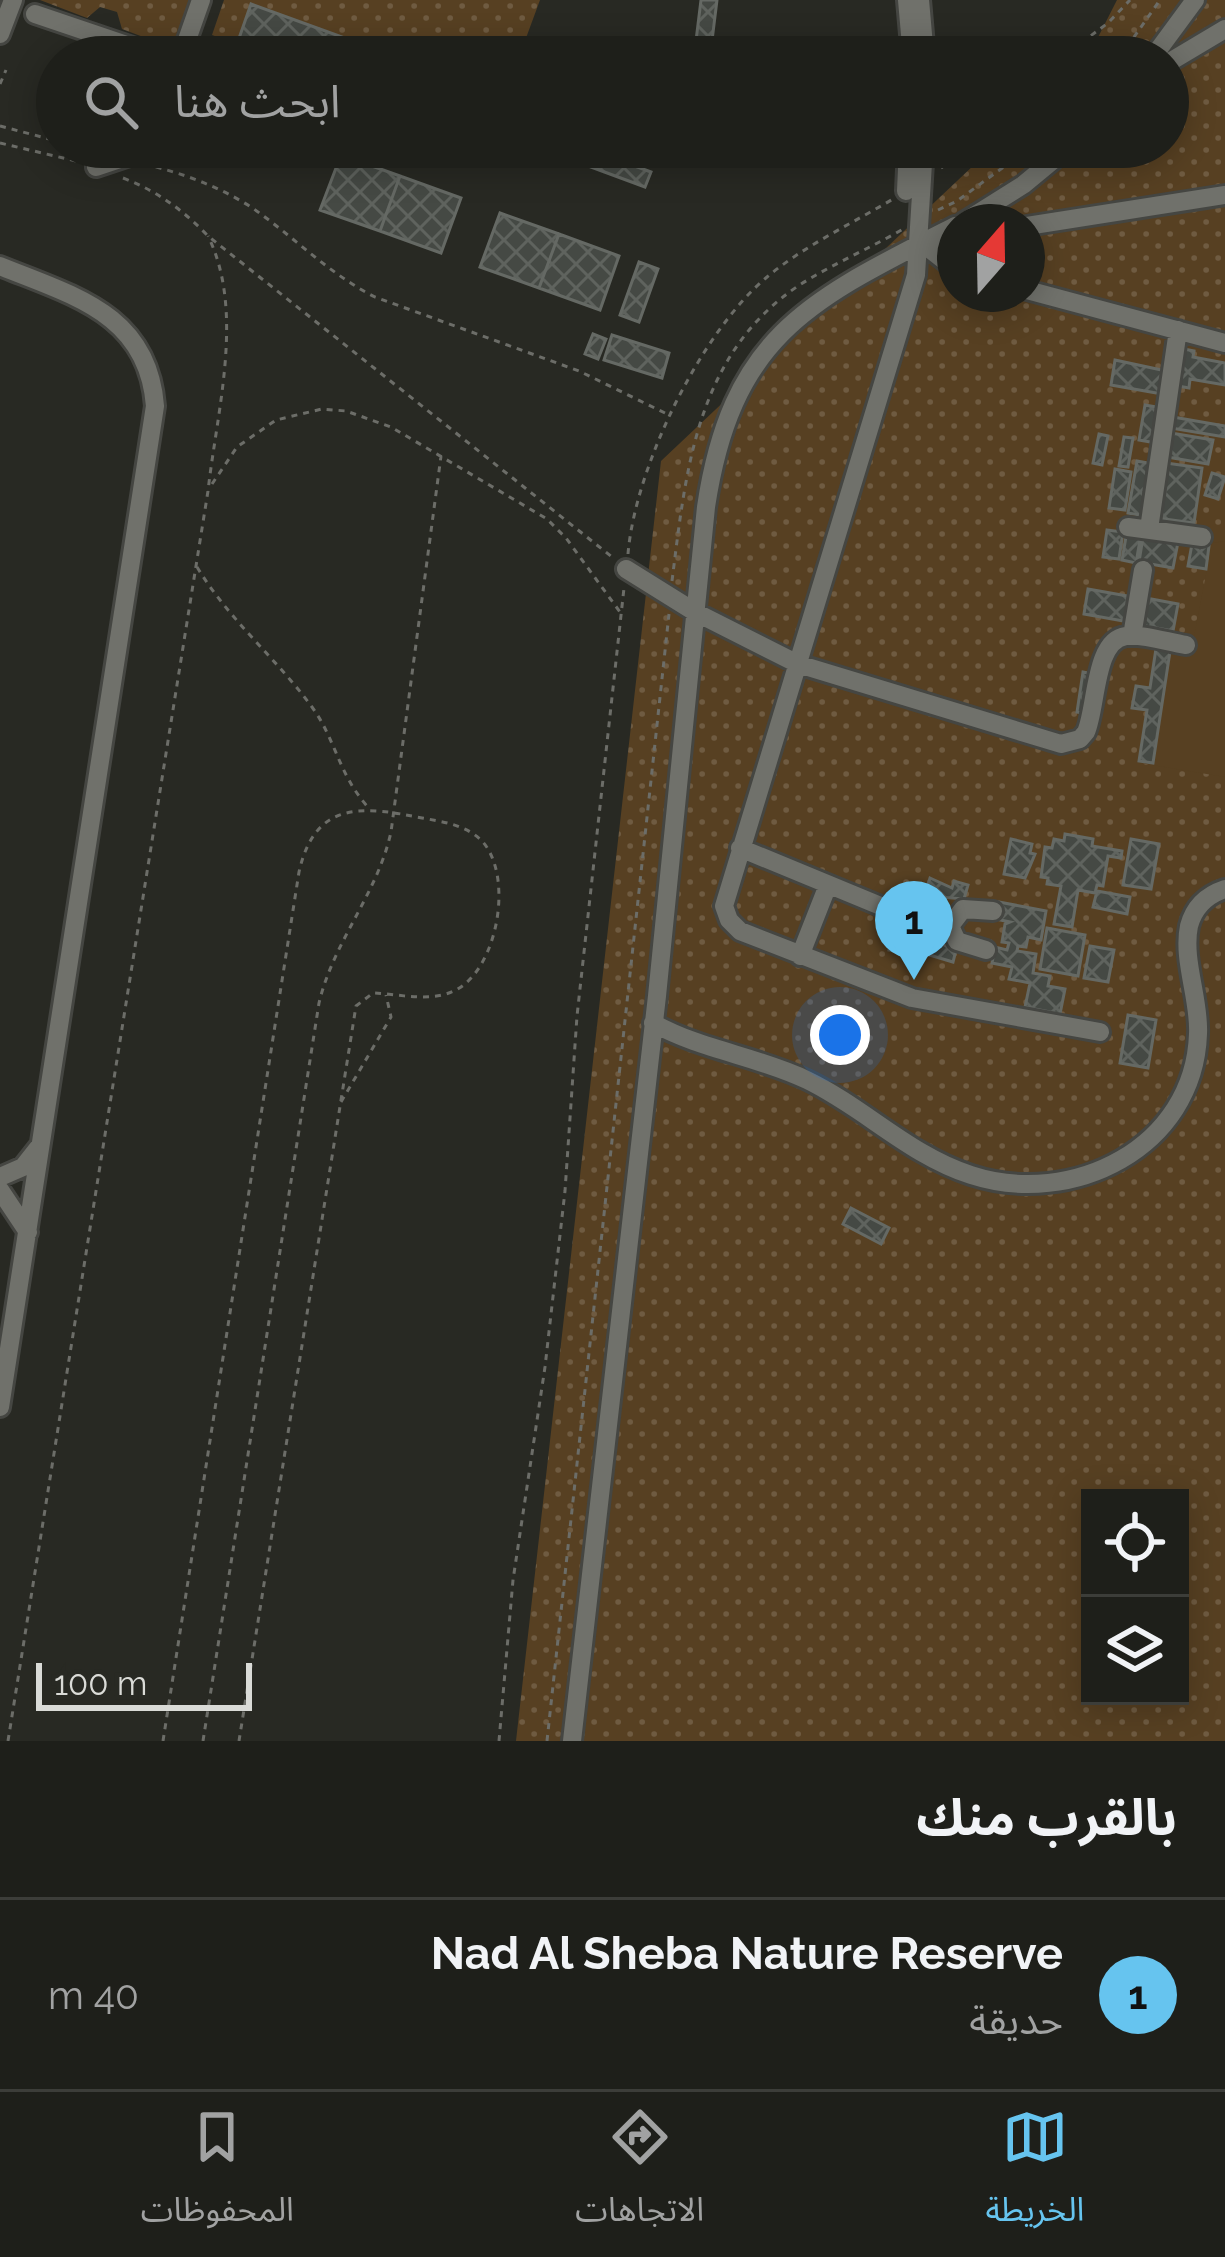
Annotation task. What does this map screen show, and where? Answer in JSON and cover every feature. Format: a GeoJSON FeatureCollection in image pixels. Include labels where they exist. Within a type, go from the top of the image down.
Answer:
{"type":"FeatureCollection","features":[{"type":"Feature","properties":{"kind":"lane"},"geometry":{"type":"LineString","coordinates":[[0,34],[13,0]]}},
{"type":"Feature","properties":{"kind":"lane"},"geometry":{"type":"LineString","coordinates":[[188,36],[201,0]]}},
{"type":"Feature","properties":{"kind":"lane"},"geometry":{"type":"LineString","coordinates":[[907,0],[910,36]]}},
{"type":"Feature","properties":{"kind":"lane"},"geometry":{"type":"LineString","coordinates":[[920,0],[923,36]]}},
{"type":"Feature","properties":{"kind":"lane"},"geometry":{"type":"LineString","coordinates":[[1168,36],[1195,0]]}},
{"type":"Feature","properties":{"kind":"lane"},"geometry":{"type":"LineString","coordinates":[[35,14],[100,36]]}},
{"type":"Feature","properties":{"kind":"lane"},"geometry":{"type":"LineString","coordinates":[[1189,50],[1225,29]]}},
{"type":"Feature","properties":{"kind":"lane"},"geometry":{"type":"LineString","coordinates":[[911,168],[923,246],[912,291],[724,899],[729,920],[740,931],[912,998],[1100,1032]]}},
{"type":"Feature","properties":{"kind":"lane"},"geometry":{"type":"LineString","coordinates":[[913,186],[918,168]]}},
{"type":"Feature","properties":{"kind":"lane"},"geometry":{"type":"LineString","coordinates":[[993,204],[1044,168]]}},
{"type":"Feature","properties":{"kind":"lane"},"geometry":{"type":"LineString","coordinates":[[1045,223],[1225,195]]}},
{"type":"Feature","properties":{"kind":"lane"},"geometry":{"type":"LineString","coordinates":[[572,1741],[712,469],[728,415],[754,365],[778,335],[809,308],[937,237]]}},
{"type":"Feature","properties":{"kind":"lane"},"geometry":{"type":"LineString","coordinates":[[923,246],[937,245]]}},
{"type":"Feature","properties":{"kind":"lane"},"geometry":{"type":"LineString","coordinates":[[923,246],[937,256]]}},
{"type":"Feature","properties":{"kind":"lane"},"geometry":{"type":"LineString","coordinates":[[0,266],[112,316],[145,356],[155,406],[0,1407]]}},
{"type":"Feature","properties":{"kind":"lane"},"geometry":{"type":"LineString","coordinates":[[1045,295],[1225,343]]}},
{"type":"Feature","properties":{"kind":"lane"},"geometry":{"type":"LineString","coordinates":[[1149,529],[1178,330]]}},
{"type":"Feature","properties":{"kind":"lane"},"geometry":{"type":"LineString","coordinates":[[1139,454],[1160,457]]}},
{"type":"Feature","properties":{"kind":"lane"},"geometry":{"type":"LineString","coordinates":[[1128,526],[1202,537]]}},
{"type":"Feature","properties":{"kind":"lane"},"geometry":{"type":"LineString","coordinates":[[626,569],[695,612],[798,664],[1061,744],[1080,739],[1086,732],[1109,644],[1132,636],[1186,645]]}},
{"type":"Feature","properties":{"kind":"lane"},"geometry":{"type":"LineString","coordinates":[[1132,636],[1143,570]]}},
{"type":"Feature","properties":{"kind":"lane"},"geometry":{"type":"LineString","coordinates":[[740,848],[883,907],[950,926],[957,941],[986,950]]}},
{"type":"Feature","properties":{"kind":"lane"},"geometry":{"type":"LineString","coordinates":[[800,956],[828,885]]}},
{"type":"Feature","properties":{"kind":"lane"},"geometry":{"type":"LineString","coordinates":[[653,1023],[686,1039],[801,1077],[856,1107],[926,1156],[964,1172],[1004,1183],[1033,1184],[1088,1176],[1114,1166],[1147,1142],[1174,1112],[1186,1087],[1198,1034],[1190,922],[1204,900],[1225,889]]}},
{"type":"Feature","properties":{"kind":"lane"},"geometry":{"type":"LineString","coordinates":[[950,926],[962,909],[993,911]]}},
{"type":"Feature","properties":{"kind":"lane"},"geometry":{"type":"LineString","coordinates":[[651,1047],[686,1039]]}},
{"type":"Feature","properties":{"kind":"lane"},"geometry":{"type":"LineString","coordinates":[[0,1177],[23,1167],[39,1146]]}},
{"type":"Feature","properties":{"kind":"lane"},"geometry":{"type":"LineString","coordinates":[[0,1190],[28,1232]]}},
{"type":"Feature","properties":{"kind":"path"},"geometry":{"type":"LineString","coordinates":[[1090,36],[1130,0]]}},
{"type":"Feature","properties":{"kind":"path"},"geometry":{"type":"LineString","coordinates":[[1135,36],[1160,0]]}},
{"type":"Feature","properties":{"kind":"path"},"geometry":{"type":"LineString","coordinates":[[0,84],[6,70]]}},
{"type":"Feature","properties":{"kind":"path"},"geometry":{"type":"LineString","coordinates":[[0,126],[36,135]]}},
{"type":"Feature","properties":{"kind":"path"},"geometry":{"type":"LineString","coordinates":[[0,143],[36,152]]}},
{"type":"Feature","properties":{"kind":"path"},"geometry":{"type":"LineString","coordinates":[[98,168],[164,197],[626,569]]}},
{"type":"Feature","properties":{"kind":"path"},"geometry":{"type":"LineString","coordinates":[[158,168],[226,193],[375,297],[579,371],[669,415]]}},
{"type":"Feature","properties":{"kind":"path"},"geometry":{"type":"LineString","coordinates":[[500,1741],[513,1580],[565,1191],[578,1016],[620,612],[641,485],[669,415],[722,329],[766,278],[938,168]]}},
{"type":"Feature","properties":{"kind":"path"},"geometry":{"type":"LineString","coordinates":[[8,1741],[208,491],[228,307],[219,258],[208,236]]}},
{"type":"Feature","properties":{"kind":"path"},"geometry":{"type":"LineString","coordinates":[[208,491],[220,468],[255,431],[298,412],[334,410],[369,417],[547,520],[566,538],[620,612]]}},
{"type":"Feature","properties":{"kind":"path"},"geometry":{"type":"LineString","coordinates":[[202,1741],[319,1004],[338,945],[380,871],[394,812],[441,456]]}},
{"type":"Feature","properties":{"kind":"path"},"geometry":{"type":"LineString","coordinates":[[195,563],[222,604],[316,712],[345,779],[368,808]]}},
{"type":"Feature","properties":{"kind":"path"},"geometry":{"type":"LineString","coordinates":[[163,1741],[303,855],[322,826],[352,810],[368,808],[466,829],[492,856],[499,892],[491,947],[472,978],[441,996],[373,993],[356,1006],[238,1741]]}},
{"type":"Feature","properties":{"kind":"path"},"geometry":{"type":"LineString","coordinates":[[340,1103],[392,1017],[384,993]]}},
{"type":"Feature","properties":{"kind":"shaded area"},"geometry":{"type":"Polygon","coordinates":[[[40,0],[195,0],[182,36],[141,36],[122,29],[117,12],[100,7],[87,18],[40,0]]]}},
{"type":"Feature","properties":{"kind":"shaded area"},"geometry":{"type":"Polygon","coordinates":[[[224,0],[540,0],[527,36],[340,36],[252,4],[240,36],[212,35],[224,0]]]}},
{"type":"Feature","properties":{"kind":"shaded area"},"geometry":{"type":"Polygon","coordinates":[[[1117,0],[1225,0],[1225,1741],[516,1741],[661,461],[767,361],[778,336],[848,284],[971,168],[1189,168],[1189,36],[1099,36],[1117,0]]]}},
{"type":"Feature","properties":{"kind":"shaded area"},"geometry":{"type":"Polygon","coordinates":[[[1225,541],[1225,777],[1140,763],[1160,647],[1191,652],[1212,543],[1225,541]]]}},
{"type":"Feature","properties":{"kind":"building"},"geometry":{"type":"Polygon","coordinates":[[[701,0],[717,0],[713,36],[697,36],[701,0]]]}},
{"type":"Feature","properties":{"kind":"building"},"geometry":{"type":"Polygon","coordinates":[[[251,4],[339,36],[240,36],[251,4]]]}},
{"type":"Feature","properties":{"kind":"building"},"geometry":{"type":"Polygon","coordinates":[[[336,168],[378,168],[400,176],[380,231],[320,210],[336,168]]]}},
{"type":"Feature","properties":{"kind":"building"},"geometry":{"type":"Polygon","coordinates":[[[594,168],[651,172],[645,187],[594,168]]]}},
{"type":"Feature","properties":{"kind":"building"},"geometry":{"type":"Polygon","coordinates":[[[400,176],[461,198],[441,253],[380,231],[400,176]]]}},
{"type":"Feature","properties":{"kind":"building"},"geometry":{"type":"Polygon","coordinates":[[[500,213],[559,234],[539,288],[480,267],[500,213]]]}},
{"type":"Feature","properties":{"kind":"building"},"geometry":{"type":"Polygon","coordinates":[[[559,234],[619,256],[600,310],[539,288],[559,234]]]}},
{"type":"Feature","properties":{"kind":"building"},"geometry":{"type":"Polygon","coordinates":[[[639,262],[658,269],[639,322],[620,315],[639,262]]]}},
{"type":"Feature","properties":{"kind":"building"},"geometry":{"type":"Polygon","coordinates":[[[593,334],[606,339],[598,359],[585,354],[593,334]]]}},
{"type":"Feature","properties":{"kind":"building"},"geometry":{"type":"Polygon","coordinates":[[[612,335],[669,353],[662,378],[604,360],[612,335]]]}},
{"type":"Feature","properties":{"kind":"building"},"geometry":{"type":"Polygon","coordinates":[[[1184,349],[1194,351],[1193,357],[1225,363],[1225,385],[1190,379],[1189,388],[1178,386],[1184,349]]]}},
{"type":"Feature","properties":{"kind":"building"},"geometry":{"type":"Polygon","coordinates":[[[1115,360],[1166,371],[1162,394],[1111,385],[1115,360]]]}},
{"type":"Feature","properties":{"kind":"building"},"geometry":{"type":"Polygon","coordinates":[[[1145,405],[1162,408],[1156,443],[1139,440],[1145,405]]]}},
{"type":"Feature","properties":{"kind":"building"},"geometry":{"type":"Polygon","coordinates":[[[1173,417],[1225,426],[1225,437],[1171,428],[1173,417]]]}},
{"type":"Feature","properties":{"kind":"building"},"geometry":{"type":"Polygon","coordinates":[[[1171,433],[1213,440],[1208,464],[1167,457],[1171,433]]]}},
{"type":"Feature","properties":{"kind":"building"},"geometry":{"type":"Polygon","coordinates":[[[1099,434],[1108,436],[1102,465],[1093,463],[1099,434]]]}},
{"type":"Feature","properties":{"kind":"building"},"geometry":{"type":"Polygon","coordinates":[[[1124,437],[1133,438],[1128,467],[1119,466],[1124,437]]]}},
{"type":"Feature","properties":{"kind":"building"},"geometry":{"type":"Polygon","coordinates":[[[1137,461],[1153,464],[1145,516],[1128,513],[1137,461]]]}},
{"type":"Feature","properties":{"kind":"building"},"geometry":{"type":"Polygon","coordinates":[[[1166,463],[1202,468],[1194,523],[1157,518],[1166,463]]]}},
{"type":"Feature","properties":{"kind":"building"},"geometry":{"type":"Polygon","coordinates":[[[1115,469],[1131,472],[1125,510],[1109,508],[1115,469]]]}},
{"type":"Feature","properties":{"kind":"building"},"geometry":{"type":"Polygon","coordinates":[[[1212,473],[1225,477],[1218,499],[1205,495],[1212,473]]]}},
{"type":"Feature","properties":{"kind":"building"},"geometry":{"type":"Polygon","coordinates":[[[1107,530],[1123,532],[1119,559],[1103,557],[1107,530]]]}},
{"type":"Feature","properties":{"kind":"building"},"geometry":{"type":"Polygon","coordinates":[[[1127,531],[1141,534],[1136,563],[1122,560],[1127,531]]]}},
{"type":"Feature","properties":{"kind":"building"},"geometry":{"type":"Polygon","coordinates":[[[1144,531],[1179,537],[1173,568],[1139,562],[1144,531]]]}},
{"type":"Feature","properties":{"kind":"building"},"geometry":{"type":"Polygon","coordinates":[[[1192,544],[1209,546],[1206,569],[1188,566],[1192,544]]]}},
{"type":"Feature","properties":{"kind":"building"},"geometry":{"type":"Polygon","coordinates":[[[1088,589],[1133,597],[1129,622],[1084,614],[1088,589]]]}},
{"type":"Feature","properties":{"kind":"building"},"geometry":{"type":"Polygon","coordinates":[[[1146,598],[1178,604],[1173,631],[1140,625],[1146,598]]]}},
{"type":"Feature","properties":{"kind":"building"},"geometry":{"type":"Polygon","coordinates":[[[1157,642],[1171,645],[1153,763],[1139,761],[1147,710],[1132,708],[1136,686],[1150,688],[1157,642]]]}},
{"type":"Feature","properties":{"kind":"building"},"geometry":{"type":"Polygon","coordinates":[[[1083,672],[1093,674],[1086,714],[1077,712],[1083,672]]]}},
{"type":"Feature","properties":{"kind":"building"},"geometry":{"type":"Polygon","coordinates":[[[1065,834],[1093,839],[1092,846],[1122,851],[1121,858],[1108,856],[1103,886],[1097,885],[1095,893],[1078,890],[1072,927],[1054,924],[1061,886],[1047,884],[1048,878],[1041,877],[1045,847],[1052,848],[1054,839],[1064,841],[1065,834]]]}},
{"type":"Feature","properties":{"kind":"building"},"geometry":{"type":"Polygon","coordinates":[[[1011,839],[1032,844],[1030,853],[1035,854],[1025,878],[1004,874],[1011,839]]]}},
{"type":"Feature","properties":{"kind":"building"},"geometry":{"type":"Polygon","coordinates":[[[1131,839],[1159,844],[1151,889],[1123,885],[1131,839]]]}},
{"type":"Feature","properties":{"kind":"building"},"geometry":{"type":"Polygon","coordinates":[[[930,878],[952,888],[954,881],[968,885],[964,899],[938,897],[926,890],[930,878]]]}},
{"type":"Feature","properties":{"kind":"building"},"geometry":{"type":"Polygon","coordinates":[[[1097,891],[1130,897],[1127,914],[1093,907],[1097,891]]]}},
{"type":"Feature","properties":{"kind":"building"},"geometry":{"type":"Polygon","coordinates":[[[999,902],[1046,911],[1041,940],[1028,937],[1026,947],[1018,946],[1017,951],[1036,954],[1033,973],[1050,976],[1048,986],[1065,989],[1060,1014],[1025,1007],[1030,983],[1009,979],[1012,967],[992,963],[995,947],[1007,950],[1009,943],[1002,942],[1005,924],[1010,922],[996,919],[999,902]]]}},
{"type":"Feature","properties":{"kind":"building"},"geometry":{"type":"Polygon","coordinates":[[[895,922],[910,925],[905,953],[889,950],[895,922]]]}},
{"type":"Feature","properties":{"kind":"building"},"geometry":{"type":"Polygon","coordinates":[[[1047,928],[1085,935],[1078,976],[1040,969],[1047,928]]]}},
{"type":"Feature","properties":{"kind":"building"},"geometry":{"type":"Polygon","coordinates":[[[933,940],[956,950],[953,962],[916,951],[919,941],[931,945],[933,940]]]}},
{"type":"Feature","properties":{"kind":"building"},"geometry":{"type":"Polygon","coordinates":[[[1090,946],[1114,950],[1108,982],[1084,978],[1090,946]]]}},
{"type":"Feature","properties":{"kind":"building"},"geometry":{"type":"Polygon","coordinates":[[[1128,1015],[1156,1020],[1148,1068],[1120,1063],[1128,1015]]]}},
{"type":"Feature","properties":{"kind":"building"},"geometry":{"type":"Polygon","coordinates":[[[851,1208],[889,1228],[881,1244],[843,1224],[851,1208]]]}},
{"type":"Feature","properties":{"kind":"place","name":"Nad Al Sheba Nature Reserve"},"geometry":{"type":"Point","coordinates":[914,980]}}]}
